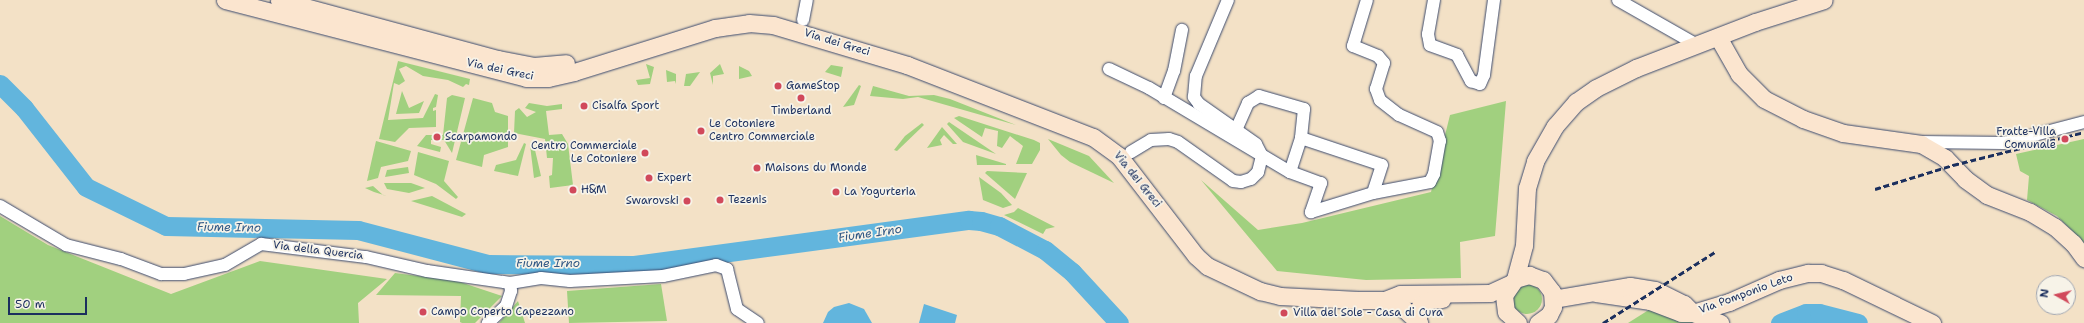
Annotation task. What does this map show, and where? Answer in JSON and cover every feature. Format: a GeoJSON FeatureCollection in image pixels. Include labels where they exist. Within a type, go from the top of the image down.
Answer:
{"type":"FeatureCollection","features":[{"type":"Feature","properties":{"kind":"main road","name":"Via dei Greci"},"geometry":{"type":"LineString","coordinates":[[225,0],[526,78],[548,78],[574,72],[715,28],[736,24],[761,23],[790,29],[907,65],[1093,137],[1119,156],[1196,256],[1206,266],[1260,291],[1280,296],[1296,295],[1340,300],[1385,300],[1401,306],[1419,323]]}},
{"type":"Feature","properties":{"kind":"main road","name":"Via dei Greci"},"geometry":{"type":"LineString","coordinates":[[279,0],[394,32],[534,66],[568,62],[729,14],[753,11],[803,20],[918,57],[1095,125],[1118,139],[1131,152],[1201,245],[1232,270],[1296,295]]}},
{"type":"Feature","properties":{"kind":"main road"},"geometry":{"type":"LineString","coordinates":[[1518,323],[1510,317],[1504,307],[1504,295],[1512,281],[1524,245],[1527,188],[1535,161],[1555,126],[1576,102],[1596,88],[1636,68],[1718,36],[1824,0]]}},
{"type":"Feature","properties":{"kind":"main road"},"geometry":{"type":"LineString","coordinates":[[1718,36],[1739,74],[1764,99],[1804,119],[1844,133],[1911,141],[1945,158],[1965,179],[1987,195],[2030,212],[2055,227],[2073,243],[2084,258]]}},
{"type":"Feature","properties":{"kind":"main road","name":"Via Pomponio Leto"},"geometry":{"type":"LineString","coordinates":[[1693,313],[1729,302],[1779,280],[1808,273],[1834,276],[1932,323]]}},
{"type":"Feature","properties":{"kind":"main road","name":"Via dei Greci"},"geometry":{"type":"LineString","coordinates":[[1385,300],[1400,294],[1474,294],[1496,292],[1512,281],[1529,275],[1543,280],[1552,292],[1554,299]]}},
{"type":"Feature","properties":{"kind":"main road"},"geometry":{"type":"LineString","coordinates":[[1538,323],[1549,315],[1554,299],[1596,293],[1610,288],[1630,286],[1656,290],[1684,304],[1693,313],[1714,321]]}},
{"type":"Feature","properties":{"kind":"main road","name":"Via dei Greci"},"geometry":{"type":"LineString","coordinates":[[1419,323],[1418,307],[1424,302],[1470,297],[1474,294]]}},
{"type":"Feature","properties":{"kind":"street"},"geometry":{"type":"LineString","coordinates":[[803,20],[807,0]]}},
{"type":"Feature","properties":{"kind":"street"},"geometry":{"type":"LineString","coordinates":[[1131,152],[1152,140],[1169,139],[1178,142],[1233,181],[1241,182],[1251,179],[1258,172],[1262,156],[1256,144],[1198,104],[1194,97],[1196,76],[1228,0]]}},
{"type":"Feature","properties":{"kind":"street"},"geometry":{"type":"LineString","coordinates":[[1109,70],[1134,80],[1290,172],[1321,183],[1311,212],[1373,193],[1430,182],[1434,174],[1440,141],[1435,129],[1399,115],[1376,93],[1384,63],[1378,56],[1353,46],[1367,0]]}},
{"type":"Feature","properties":{"kind":"street"},"geometry":{"type":"LineString","coordinates":[[1434,0],[1428,34],[1430,45],[1457,55],[1471,81],[1480,84],[1484,74],[1494,0]]}},
{"type":"Feature","properties":{"kind":"street"},"geometry":{"type":"LineString","coordinates":[[1618,0],[1697,45]]}},
{"type":"Feature","properties":{"kind":"street"},"geometry":{"type":"LineString","coordinates":[[1164,98],[1174,71],[1182,30]]}},
{"type":"Feature","properties":{"kind":"street"},"geometry":{"type":"LineString","coordinates":[[1236,130],[1248,103],[1258,96],[1304,109],[1301,138],[1290,172]]}},
{"type":"Feature","properties":{"kind":"street"},"geometry":{"type":"LineString","coordinates":[[1911,141],[2004,143],[2084,122]]}},
{"type":"Feature","properties":{"kind":"street"},"geometry":{"type":"LineString","coordinates":[[1301,138],[1382,165],[1373,193]]}},
{"type":"Feature","properties":{"kind":"street","name":"Via della Quercia"},"geometry":{"type":"LineString","coordinates":[[0,206],[66,245],[121,259],[161,274],[184,274],[225,265],[261,244],[366,257],[427,271],[510,283],[541,278],[570,281],[663,276],[716,265],[727,269],[737,309],[758,323]]}},
{"type":"Feature","properties":{"kind":"street"},"geometry":{"type":"LineString","coordinates":[[488,323],[506,306],[512,292],[510,283]]}},
{"type":"Feature","properties":{"kind":"green space"},"geometry":{"type":"Polygon","coordinates":[[[398,61],[470,79],[469,85],[466,84],[463,87],[448,80],[423,76],[406,66],[399,69],[405,81],[399,85],[394,83],[388,120],[423,118],[435,94],[438,95],[436,107],[433,108],[433,111],[436,110],[436,127],[409,128],[395,142],[379,139],[398,61]]]}},
{"type":"Feature","properties":{"kind":"green space"},"geometry":{"type":"Polygon","coordinates":[[[646,64],[654,67],[650,84],[638,85],[636,80],[650,78],[646,64]]]}},
{"type":"Feature","properties":{"kind":"green space"},"geometry":{"type":"Polygon","coordinates":[[[720,64],[724,74],[713,76],[713,85],[710,73],[720,64]]]}},
{"type":"Feature","properties":{"kind":"green space"},"geometry":{"type":"Polygon","coordinates":[[[831,65],[843,67],[841,77],[825,72],[831,65]]]}},
{"type":"Feature","properties":{"kind":"green space"},"geometry":{"type":"Polygon","coordinates":[[[739,66],[749,71],[752,76],[739,79],[739,66]]]}},
{"type":"Feature","properties":{"kind":"green space"},"geometry":{"type":"Polygon","coordinates":[[[666,70],[676,74],[676,84],[675,81],[667,82],[666,70]]]}},
{"type":"Feature","properties":{"kind":"green space"},"geometry":{"type":"Polygon","coordinates":[[[700,72],[690,86],[684,86],[686,74],[700,72]]]}},
{"type":"Feature","properties":{"kind":"green space"},"geometry":{"type":"Polygon","coordinates":[[[859,85],[861,86],[854,105],[843,107],[859,85]]]}},
{"type":"Feature","properties":{"kind":"green space"},"geometry":{"type":"Polygon","coordinates":[[[873,86],[909,96],[934,95],[950,99],[1016,125],[918,97],[903,99],[870,96],[873,86]]]}},
{"type":"Feature","properties":{"kind":"green space"},"geometry":{"type":"Polygon","coordinates":[[[402,91],[409,108],[424,101],[419,113],[396,114],[402,91]]]}},
{"type":"Feature","properties":{"kind":"green space"},"geometry":{"type":"Polygon","coordinates":[[[452,95],[465,98],[452,153],[444,140],[431,140],[431,144],[441,147],[440,152],[417,146],[426,135],[443,135],[447,98],[452,95]]]}},
{"type":"Feature","properties":{"kind":"green space"},"geometry":{"type":"Polygon","coordinates":[[[473,98],[492,103],[495,112],[508,116],[508,147],[484,155],[482,167],[456,160],[473,98]]]}},
{"type":"Feature","properties":{"kind":"green space"},"geometry":{"type":"Polygon","coordinates":[[[1506,101],[1495,236],[1460,242],[1461,278],[1366,280],[1277,271],[1201,180],[1258,230],[1302,223],[1431,192],[1450,115],[1506,101]]]}},
{"type":"Feature","properties":{"kind":"green space"},"geometry":{"type":"Polygon","coordinates":[[[529,103],[547,106],[562,104],[562,109],[546,111],[549,135],[562,134],[568,144],[573,185],[550,188],[549,176],[552,175],[553,158],[547,158],[545,139],[514,133],[515,111],[519,108],[527,117],[536,112],[525,108],[529,103]]]}},
{"type":"Feature","properties":{"kind":"green space"},"geometry":{"type":"Polygon","coordinates":[[[959,116],[1034,140],[1040,143],[1040,150],[1032,164],[1016,164],[1023,146],[1010,136],[1002,148],[997,146],[998,131],[985,128],[982,137],[954,118],[959,116]]]}},
{"type":"Feature","properties":{"kind":"green space"},"geometry":{"type":"Polygon","coordinates":[[[949,122],[996,154],[963,142],[947,124],[949,122]]]}},
{"type":"Feature","properties":{"kind":"green space"},"geometry":{"type":"Polygon","coordinates":[[[922,123],[924,125],[897,151],[894,150],[905,136],[922,123]]]}},
{"type":"Feature","properties":{"kind":"green space"},"geometry":{"type":"Polygon","coordinates":[[[942,127],[957,144],[953,144],[944,135],[940,140],[942,145],[927,148],[942,127]]]}},
{"type":"Feature","properties":{"kind":"green space"},"geometry":{"type":"Polygon","coordinates":[[[1048,139],[1089,156],[1114,183],[1070,162],[1061,155],[1048,139]]]}},
{"type":"Feature","properties":{"kind":"green space"},"geometry":{"type":"Polygon","coordinates":[[[2084,139],[2084,243],[2057,216],[2027,200],[2029,176],[2020,171],[2016,154],[2084,139]]]}},
{"type":"Feature","properties":{"kind":"green space"},"geometry":{"type":"Polygon","coordinates":[[[376,141],[411,151],[408,161],[381,167],[378,178],[367,181],[376,141]]]}},
{"type":"Feature","properties":{"kind":"green space"},"geometry":{"type":"Polygon","coordinates":[[[524,143],[526,144],[518,176],[494,171],[496,165],[516,160],[524,143]]]}},
{"type":"Feature","properties":{"kind":"green space"},"geometry":{"type":"Polygon","coordinates":[[[530,145],[535,150],[541,176],[534,178],[530,145]]]}},
{"type":"Feature","properties":{"kind":"green space"},"geometry":{"type":"Polygon","coordinates":[[[418,152],[449,161],[444,181],[458,197],[456,199],[436,184],[414,175],[418,152]]]}},
{"type":"Feature","properties":{"kind":"green space"},"geometry":{"type":"Polygon","coordinates":[[[976,155],[1006,164],[1006,165],[977,165],[976,155]]]}},
{"type":"Feature","properties":{"kind":"green space"},"geometry":{"type":"Polygon","coordinates":[[[408,167],[409,173],[385,177],[387,170],[408,167]]]}},
{"type":"Feature","properties":{"kind":"green space"},"geometry":{"type":"Polygon","coordinates":[[[987,171],[1027,173],[1015,199],[985,173],[987,171]]]}},
{"type":"Feature","properties":{"kind":"green space"},"geometry":{"type":"Polygon","coordinates":[[[979,177],[1001,193],[1012,205],[1003,208],[983,200],[979,177]]]}},
{"type":"Feature","properties":{"kind":"green space"},"geometry":{"type":"Polygon","coordinates":[[[384,183],[411,183],[425,188],[409,193],[387,189],[384,183]]]}},
{"type":"Feature","properties":{"kind":"green space"},"geometry":{"type":"Polygon","coordinates":[[[373,186],[383,195],[365,188],[373,186]]]}},
{"type":"Feature","properties":{"kind":"green space"},"geometry":{"type":"Polygon","coordinates":[[[432,196],[466,214],[462,217],[411,201],[432,196]]]}},
{"type":"Feature","properties":{"kind":"green space"},"geometry":{"type":"Polygon","coordinates":[[[1018,208],[1055,227],[1046,229],[1043,234],[1004,215],[1014,212],[1018,208]]]}},
{"type":"Feature","properties":{"kind":"green space"},"geometry":{"type":"Polygon","coordinates":[[[0,216],[48,245],[171,294],[260,261],[387,279],[358,303],[359,323],[0,323],[0,216]]]}},
{"type":"Feature","properties":{"kind":"green space"},"geometry":{"type":"Polygon","coordinates":[[[395,273],[457,281],[502,296],[475,323],[462,323],[460,322],[461,296],[376,295],[395,273]]]}},
{"type":"Feature","properties":{"kind":"green space"},"geometry":{"type":"Polygon","coordinates":[[[661,284],[667,321],[569,323],[567,291],[661,284]]]}},
{"type":"Feature","properties":{"kind":"green space"},"geometry":{"type":"Polygon","coordinates":[[[1527,284],[1538,288],[1542,299],[1538,310],[1527,314],[1516,310],[1512,299],[1516,288],[1527,284]]]}},
{"type":"Feature","properties":{"kind":"green space"},"geometry":{"type":"Polygon","coordinates":[[[518,301],[525,323],[499,323],[518,301]]]}},
{"type":"Feature","properties":{"kind":"green space"},"geometry":{"type":"Polygon","coordinates":[[[1655,306],[1699,323],[1628,323],[1655,306]]]}},
{"type":"Feature","properties":{"kind":"water"},"geometry":{"type":"Polygon","coordinates":[[[849,303],[864,309],[872,323],[823,323],[828,312],[834,307],[849,303]]]}},
{"type":"Feature","properties":{"kind":"water"},"geometry":{"type":"Polygon","coordinates":[[[924,304],[957,315],[955,323],[919,323],[924,304]]]}},
{"type":"Feature","properties":{"kind":"waterway","name":"Fiume Irno"},"geometry":{"type":"LineString","coordinates":[[0,84],[24,108],[86,187],[166,226],[358,230],[488,264],[634,265],[969,220],[981,221],[999,226],[1045,250],[1072,272],[1119,323]]}},
{"type":"Feature","properties":{"kind":"waterway","name":"Fiume Irno"},"geometry":{"type":"LineString","coordinates":[[1780,323],[1806,313],[1819,313],[1858,323]]}},
{"type":"Feature","properties":{"kind":"railway"},"geometry":{"type":"LineString","coordinates":[[1875,189],[1953,165],[2084,132]]}},
{"type":"Feature","properties":{"kind":"railway"},"geometry":{"type":"LineString","coordinates":[[1603,323],[1715,252]]}},
{"type":"Feature","properties":{"kind":"place","name":"GameStop"},"geometry":{"type":"Point","coordinates":[778,86]}},
{"type":"Feature","properties":{"kind":"place","name":"Timberland"},"geometry":{"type":"Point","coordinates":[801,98]}},
{"type":"Feature","properties":{"kind":"place","name":"Cisalfa Sport"},"geometry":{"type":"Point","coordinates":[584,106]}},
{"type":"Feature","properties":{"kind":"place","name":"Le Cotoniere Centro Commerciale"},"geometry":{"type":"Point","coordinates":[701,131]}},
{"type":"Feature","properties":{"kind":"place","name":"Scarpamondo"},"geometry":{"type":"Point","coordinates":[437,137]}},
{"type":"Feature","properties":{"kind":"place","name":"Fratte-Villa Comunale"},"geometry":{"type":"Point","coordinates":[2065,139]}},
{"type":"Feature","properties":{"kind":"place","name":"Centro Commerciale Le Cotoniere"},"geometry":{"type":"Point","coordinates":[645,153]}},
{"type":"Feature","properties":{"kind":"place","name":"Maisons du Monde"},"geometry":{"type":"Point","coordinates":[757,168]}},
{"type":"Feature","properties":{"kind":"place","name":"Expert"},"geometry":{"type":"Point","coordinates":[649,178]}},
{"type":"Feature","properties":{"kind":"place","name":"H&M"},"geometry":{"type":"Point","coordinates":[573,190]}},
{"type":"Feature","properties":{"kind":"place","name":"La Yogurteria"},"geometry":{"type":"Point","coordinates":[836,192]}},
{"type":"Feature","properties":{"kind":"place","name":"Tezenis"},"geometry":{"type":"Point","coordinates":[720,200]}},
{"type":"Feature","properties":{"kind":"place","name":"Swarovski"},"geometry":{"type":"Point","coordinates":[687,201]}},
{"type":"Feature","properties":{"kind":"place","name":"Campo Coperto Capezzano"},"geometry":{"type":"Point","coordinates":[423,312]}},
{"type":"Feature","properties":{"kind":"place","name":"Villa del Sole - Casa di Cura"},"geometry":{"type":"Point","coordinates":[1284,313]}}]}
